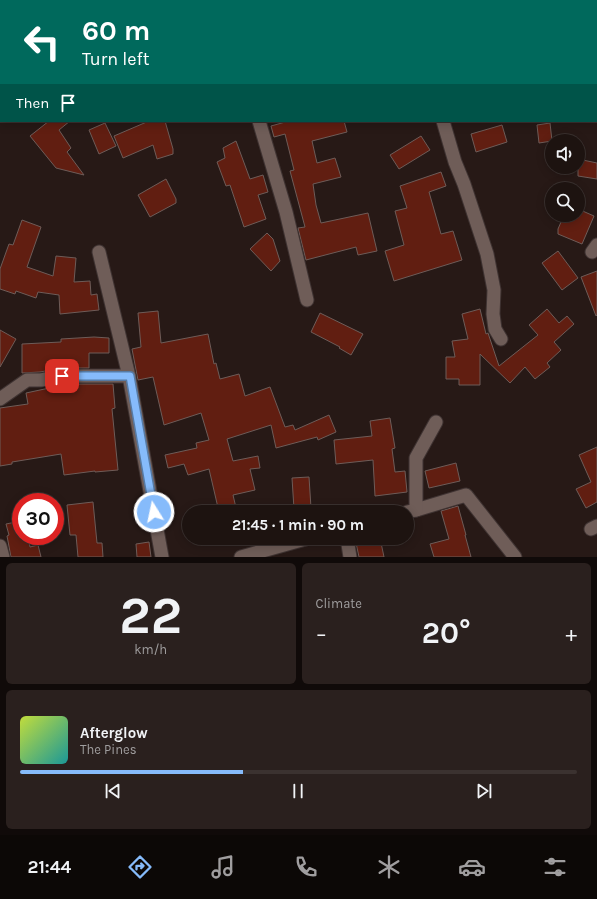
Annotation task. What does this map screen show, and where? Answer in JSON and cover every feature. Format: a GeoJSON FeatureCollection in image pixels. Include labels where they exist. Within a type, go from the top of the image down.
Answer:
{"type":"FeatureCollection","features":[{"type":"Feature","properties":{"kind":"street"},"geometry":{"type":"LineString","coordinates":[[259,122],[286,212],[307,300]]}},
{"type":"Feature","properties":{"kind":"street"},"geometry":{"type":"LineString","coordinates":[[443,122],[455,162],[464,184],[487,254],[494,290],[493,314],[495,329],[501,339]]}},
{"type":"Feature","properties":{"kind":"street"},"geometry":{"type":"LineString","coordinates":[[99,252],[130,376],[162,557]]}},
{"type":"Feature","properties":{"kind":"street"},"geometry":{"type":"LineString","coordinates":[[0,399],[27,380],[41,380],[62,376],[130,376]]}},
{"type":"Feature","properties":{"kind":"street"},"geometry":{"type":"LineString","coordinates":[[412,505],[416,458],[436,422]]}},
{"type":"Feature","properties":{"kind":"street"},"geometry":{"type":"LineString","coordinates":[[414,510],[466,495],[515,557]]}},
{"type":"Feature","properties":{"kind":"street"},"geometry":{"type":"LineString","coordinates":[[241,557],[284,545]]}},
{"type":"Feature","properties":{"kind":"street"},"geometry":{"type":"LineString","coordinates":[[348,545],[350,557]]}},
{"type":"Feature","properties":{"kind":"street"},"geometry":{"type":"LineString","coordinates":[[0,546],[3,557]]}},
{"type":"Feature","properties":{"kind":"building"},"geometry":{"type":"Polygon","coordinates":[[[48,122],[69,122],[59,130],[71,148],[67,152],[84,175],[56,168],[30,136],[48,122]]]}},
{"type":"Feature","properties":{"kind":"building"},"geometry":{"type":"Polygon","coordinates":[[[147,122],[165,122],[173,154],[157,159],[153,145],[123,158],[114,136],[147,122]]]}},
{"type":"Feature","properties":{"kind":"building"},"geometry":{"type":"Polygon","coordinates":[[[285,122],[344,122],[347,132],[312,141],[317,163],[335,158],[341,177],[313,184],[316,205],[321,223],[368,213],[377,251],[358,255],[356,247],[306,260],[298,228],[305,227],[290,171],[294,170],[285,134],[274,137],[271,126],[285,122]]]}},
{"type":"Feature","properties":{"kind":"building"},"geometry":{"type":"Polygon","coordinates":[[[105,123],[116,146],[99,154],[89,130],[105,123]]]}},
{"type":"Feature","properties":{"kind":"building"},"geometry":{"type":"Polygon","coordinates":[[[550,123],[551,134],[545,134],[545,142],[539,143],[537,125],[550,123]]]}},
{"type":"Feature","properties":{"kind":"building"},"geometry":{"type":"Polygon","coordinates":[[[502,125],[507,142],[476,152],[471,134],[502,125]]]}},
{"type":"Feature","properties":{"kind":"building"},"geometry":{"type":"Polygon","coordinates":[[[421,136],[430,150],[399,169],[390,155],[421,136]]]}},
{"type":"Feature","properties":{"kind":"building"},"geometry":{"type":"Polygon","coordinates":[[[236,141],[250,179],[263,175],[268,192],[258,195],[266,219],[244,227],[230,185],[226,186],[217,162],[225,158],[223,148],[236,141]]]}},
{"type":"Feature","properties":{"kind":"building"},"geometry":{"type":"Polygon","coordinates":[[[585,160],[597,163],[597,179],[578,176],[578,174],[585,174],[585,160]]]}},
{"type":"Feature","properties":{"kind":"building"},"geometry":{"type":"Polygon","coordinates":[[[441,172],[446,186],[429,192],[441,234],[453,231],[462,260],[394,281],[385,251],[404,245],[395,211],[407,208],[400,186],[441,172]]]}},
{"type":"Feature","properties":{"kind":"building"},"geometry":{"type":"Polygon","coordinates":[[[166,179],[176,199],[176,203],[150,217],[138,195],[166,179]]]}},
{"type":"Feature","properties":{"kind":"building"},"geometry":{"type":"Polygon","coordinates":[[[585,212],[594,216],[582,244],[558,234],[558,229],[561,222],[585,222],[585,212]]]}},
{"type":"Feature","properties":{"kind":"building"},"geometry":{"type":"Polygon","coordinates":[[[22,220],[41,227],[27,267],[53,276],[56,256],[76,258],[74,282],[90,281],[91,295],[97,294],[99,310],[60,314],[59,295],[38,292],[36,298],[16,291],[15,294],[0,289],[0,269],[9,244],[13,245],[22,220]]]}},
{"type":"Feature","properties":{"kind":"building"},"geometry":{"type":"Polygon","coordinates":[[[267,233],[273,239],[280,261],[271,271],[250,249],[267,233]]]}},
{"type":"Feature","properties":{"kind":"building"},"geometry":{"type":"Polygon","coordinates":[[[558,251],[578,278],[562,290],[542,263],[558,251]]]}},
{"type":"Feature","properties":{"kind":"building"},"geometry":{"type":"Polygon","coordinates":[[[597,271],[597,315],[596,316],[581,277],[597,271]]]}},
{"type":"Feature","properties":{"kind":"building"},"geometry":{"type":"Polygon","coordinates":[[[480,309],[486,334],[488,333],[499,366],[538,335],[529,325],[547,309],[559,323],[567,316],[574,324],[554,342],[561,350],[547,363],[550,367],[535,379],[525,367],[510,383],[480,354],[480,385],[459,385],[459,379],[446,379],[446,357],[455,357],[452,341],[468,339],[462,314],[480,309]]]}},
{"type":"Feature","properties":{"kind":"building"},"geometry":{"type":"Polygon","coordinates":[[[158,311],[161,343],[208,334],[214,364],[216,363],[220,379],[239,374],[245,396],[270,387],[285,427],[293,425],[295,430],[329,415],[336,432],[318,440],[317,437],[276,448],[271,425],[227,439],[233,461],[258,456],[260,468],[250,469],[255,490],[233,495],[235,505],[217,505],[209,469],[188,475],[184,464],[168,468],[165,455],[197,448],[196,443],[209,440],[201,413],[164,425],[153,377],[138,380],[132,349],[141,347],[138,313],[158,311]]]}},
{"type":"Feature","properties":{"kind":"building"},"geometry":{"type":"Polygon","coordinates":[[[320,313],[363,334],[351,355],[339,348],[340,347],[311,332],[320,313]]]}},
{"type":"Feature","properties":{"kind":"building"},"geometry":{"type":"Polygon","coordinates":[[[0,330],[16,339],[0,367],[0,330]]]}},
{"type":"Feature","properties":{"kind":"building"},"geometry":{"type":"Polygon","coordinates":[[[94,337],[109,338],[109,353],[89,353],[89,368],[62,368],[40,372],[22,373],[22,344],[61,342],[61,339],[94,337]]]}},
{"type":"Feature","properties":{"kind":"building"},"geometry":{"type":"Polygon","coordinates":[[[68,384],[113,384],[115,408],[112,409],[118,470],[64,475],[61,454],[12,462],[12,464],[0,466],[0,408],[28,404],[26,393],[68,384]]]}},
{"type":"Feature","properties":{"kind":"building"},"geometry":{"type":"Polygon","coordinates":[[[390,418],[395,448],[392,449],[395,472],[405,471],[407,492],[375,496],[373,460],[336,464],[334,440],[372,436],[370,421],[390,418]]]}},
{"type":"Feature","properties":{"kind":"building"},"geometry":{"type":"Polygon","coordinates":[[[597,447],[597,502],[586,508],[576,489],[591,482],[579,455],[597,447]]]}},
{"type":"Feature","properties":{"kind":"building"},"geometry":{"type":"Polygon","coordinates":[[[456,463],[460,481],[429,488],[425,471],[456,463]]]}},
{"type":"Feature","properties":{"kind":"building"},"geometry":{"type":"Polygon","coordinates":[[[309,477],[311,505],[294,505],[292,478],[309,477]]]}},
{"type":"Feature","properties":{"kind":"building"},"geometry":{"type":"Polygon","coordinates":[[[93,502],[97,543],[102,543],[103,557],[78,557],[76,535],[70,535],[67,505],[93,502]]]}},
{"type":"Feature","properties":{"kind":"building"},"geometry":{"type":"Polygon","coordinates":[[[458,506],[471,557],[434,557],[430,544],[449,539],[441,511],[458,506]]]}},
{"type":"Feature","properties":{"kind":"building"},"geometry":{"type":"Polygon","coordinates":[[[12,523],[12,545],[30,545],[30,547],[38,545],[41,557],[11,557],[7,536],[9,535],[6,524],[12,523]]]}},
{"type":"Feature","properties":{"kind":"building"},"geometry":{"type":"Polygon","coordinates":[[[149,542],[151,557],[137,557],[136,544],[149,542]]]}},
{"type":"Feature","properties":{"kind":"building"},"geometry":{"type":"Polygon","coordinates":[[[356,545],[381,545],[384,557],[359,557],[356,545]]]}},
{"type":"Feature","properties":{"kind":"route"},"geometry":{"type":"LineString","coordinates":[[62,376],[130,376],[154,512]]}}]}
